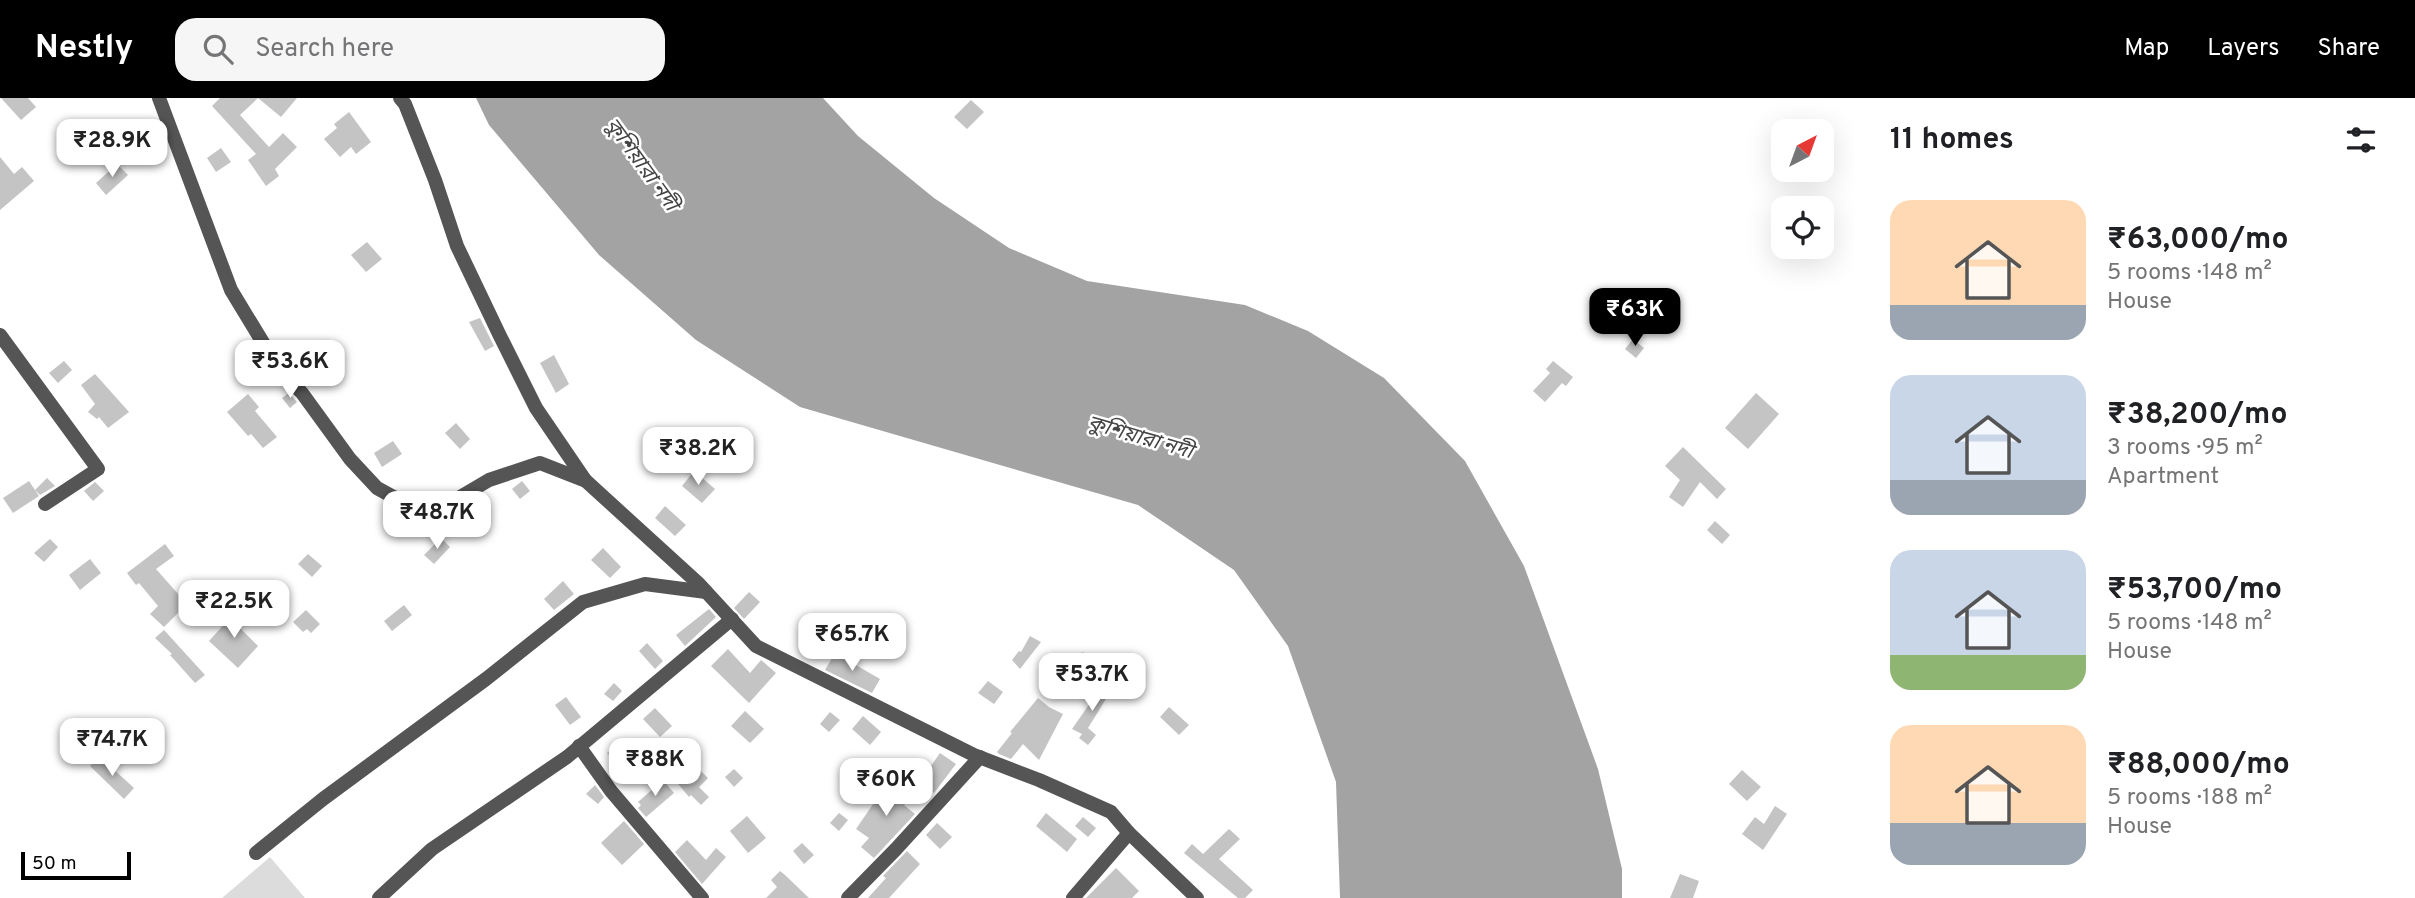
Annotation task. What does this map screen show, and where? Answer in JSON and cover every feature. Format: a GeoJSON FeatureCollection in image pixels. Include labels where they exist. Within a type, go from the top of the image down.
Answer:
{"type":"FeatureCollection","features":[{"type":"Feature","properties":{"kind":"street"},"geometry":{"type":"LineString","coordinates":[[159,98],[231,290],[279,369],[302,393],[350,459],[377,488],[428,516],[489,480],[540,463],[586,481]]}},
{"type":"Feature","properties":{"kind":"street"},"geometry":{"type":"LineString","coordinates":[[400,98],[405,104],[435,180],[457,246],[500,336],[536,408],[586,481],[706,592],[756,646],[980,757],[1111,812],[1129,833],[1197,898]]}},
{"type":"Feature","properties":{"kind":"street"},"geometry":{"type":"LineString","coordinates":[[0,335],[98,469],[45,504]]}},
{"type":"Feature","properties":{"kind":"street"},"geometry":{"type":"LineString","coordinates":[[256,853],[583,602],[645,584],[706,592]]}},
{"type":"Feature","properties":{"kind":"street"},"geometry":{"type":"LineString","coordinates":[[379,898],[432,849],[579,746],[732,619]]}},
{"type":"Feature","properties":{"kind":"street"},"geometry":{"type":"LineString","coordinates":[[579,746],[619,802],[702,898]]}},
{"type":"Feature","properties":{"kind":"street"},"geometry":{"type":"LineString","coordinates":[[848,898],[980,757]]}},
{"type":"Feature","properties":{"kind":"street"},"geometry":{"type":"LineString","coordinates":[[1073,898],[1129,833]]}},
{"type":"Feature","properties":{"kind":"shaded area"},"geometry":{"type":"Polygon","coordinates":[[[270,857],[305,898],[222,898],[270,857]]]}},
{"type":"Feature","properties":{"kind":"water","name":"কুশিয়ারা নদী"},"geometry":{"type":"Polygon","coordinates":[[[476,98],[823,98],[858,136],[934,198],[1009,248],[1087,281],[1245,305],[1308,331],[1384,378],[1465,461],[1524,566],[1598,769],[1622,869],[1622,898],[1340,898],[1336,782],[1288,646],[1234,570],[1138,505],[800,407],[696,340],[599,255],[489,125],[476,98]]]}},
{"type":"Feature","properties":{"kind":"building"},"geometry":{"type":"Polygon","coordinates":[[[1,98],[28,98],[36,107],[21,120],[1,98]]]}},
{"type":"Feature","properties":{"kind":"building"},"geometry":{"type":"Polygon","coordinates":[[[220,98],[258,98],[240,115],[269,147],[283,133],[297,147],[275,169],[279,176],[266,186],[248,160],[256,154],[212,106],[220,98]]]}},
{"type":"Feature","properties":{"kind":"building"},"geometry":{"type":"Polygon","coordinates":[[[258,98],[297,98],[281,117],[258,98]]]}},
{"type":"Feature","properties":{"kind":"building"},"geometry":{"type":"Polygon","coordinates":[[[971,100],[984,112],[967,129],[954,117],[971,100]]]}},
{"type":"Feature","properties":{"kind":"building"},"geometry":{"type":"Polygon","coordinates":[[[349,112],[371,142],[356,154],[351,147],[340,157],[324,139],[337,128],[334,124],[349,112]]]}},
{"type":"Feature","properties":{"kind":"building"},"geometry":{"type":"Polygon","coordinates":[[[221,148],[231,162],[216,172],[207,158],[221,148]]]}},
{"type":"Feature","properties":{"kind":"building"},"geometry":{"type":"Polygon","coordinates":[[[0,157],[14,174],[22,167],[34,181],[0,210],[0,157]]]}},
{"type":"Feature","properties":{"kind":"building"},"geometry":{"type":"Polygon","coordinates":[[[117,164],[128,175],[106,195],[96,183],[117,164]]]}},
{"type":"Feature","properties":{"kind":"building"},"geometry":{"type":"Polygon","coordinates":[[[367,242],[382,259],[366,272],[351,255],[367,242]]]}},
{"type":"Feature","properties":{"kind":"building"},"geometry":{"type":"Polygon","coordinates":[[[1630,301],[1639,312],[1620,327],[1612,317],[1630,301]]]}},
{"type":"Feature","properties":{"kind":"building"},"geometry":{"type":"Polygon","coordinates":[[[480,318],[494,346],[485,351],[469,322],[480,318]]]}},
{"type":"Feature","properties":{"kind":"building"},"geometry":{"type":"Polygon","coordinates":[[[1633,339],[1644,348],[1636,358],[1625,349],[1633,339]]]}},
{"type":"Feature","properties":{"kind":"building"},"geometry":{"type":"Polygon","coordinates":[[[554,355],[569,384],[556,393],[540,363],[554,355]]]}},
{"type":"Feature","properties":{"kind":"building"},"geometry":{"type":"Polygon","coordinates":[[[64,361],[72,370],[58,383],[49,373],[64,361]]]}},
{"type":"Feature","properties":{"kind":"building"},"geometry":{"type":"Polygon","coordinates":[[[1553,361],[1573,377],[1566,386],[1562,383],[1545,402],[1533,391],[1550,373],[1546,369],[1553,361]]]}},
{"type":"Feature","properties":{"kind":"building"},"geometry":{"type":"Polygon","coordinates":[[[95,374],[129,412],[108,428],[99,417],[97,419],[88,412],[95,404],[81,385],[95,374]]]}},
{"type":"Feature","properties":{"kind":"building"},"geometry":{"type":"Polygon","coordinates":[[[289,393],[297,402],[290,408],[282,398],[289,393]]]}},
{"type":"Feature","properties":{"kind":"building"},"geometry":{"type":"Polygon","coordinates":[[[1756,393],[1779,414],[1748,449],[1725,428],[1756,393]]]}},
{"type":"Feature","properties":{"kind":"building"},"geometry":{"type":"Polygon","coordinates":[[[248,394],[259,407],[255,411],[277,437],[263,448],[251,434],[248,436],[227,412],[248,394]]]}},
{"type":"Feature","properties":{"kind":"building"},"geometry":{"type":"Polygon","coordinates":[[[456,423],[470,439],[460,449],[445,433],[456,423]]]}},
{"type":"Feature","properties":{"kind":"building"},"geometry":{"type":"Polygon","coordinates":[[[393,441],[402,454],[382,467],[374,453],[393,441]]]}},
{"type":"Feature","properties":{"kind":"building"},"geometry":{"type":"Polygon","coordinates":[[[1683,447],[1726,489],[1717,499],[1700,482],[1683,507],[1669,497],[1680,480],[1665,466],[1683,447]]]}},
{"type":"Feature","properties":{"kind":"building"},"geometry":{"type":"Polygon","coordinates":[[[694,471],[715,489],[702,503],[682,486],[694,471]]]}},
{"type":"Feature","properties":{"kind":"building"},"geometry":{"type":"Polygon","coordinates":[[[47,478],[55,486],[40,495],[35,490],[47,478]]]}},
{"type":"Feature","properties":{"kind":"building"},"geometry":{"type":"Polygon","coordinates":[[[29,481],[39,496],[13,513],[3,498],[29,481]]]}},
{"type":"Feature","properties":{"kind":"building"},"geometry":{"type":"Polygon","coordinates":[[[522,481],[530,491],[520,499],[512,489],[522,481]]]}},
{"type":"Feature","properties":{"kind":"building"},"geometry":{"type":"Polygon","coordinates":[[[95,482],[104,491],[93,501],[84,491],[95,482]]]}},
{"type":"Feature","properties":{"kind":"building"},"geometry":{"type":"Polygon","coordinates":[[[665,506],[686,525],[675,536],[655,518],[665,506]]]}},
{"type":"Feature","properties":{"kind":"building"},"geometry":{"type":"Polygon","coordinates":[[[1715,521],[1730,535],[1722,544],[1707,530],[1715,521]]]}},
{"type":"Feature","properties":{"kind":"building"},"geometry":{"type":"Polygon","coordinates":[[[441,538],[450,547],[434,564],[424,555],[441,538]]]}},
{"type":"Feature","properties":{"kind":"building"},"geometry":{"type":"Polygon","coordinates":[[[50,539],[58,547],[44,562],[34,553],[50,539]]]}},
{"type":"Feature","properties":{"kind":"building"},"geometry":{"type":"Polygon","coordinates":[[[165,544],[174,556],[156,569],[187,604],[164,627],[150,614],[158,606],[127,573],[165,544]]]}},
{"type":"Feature","properties":{"kind":"building"},"geometry":{"type":"Polygon","coordinates":[[[603,548],[621,567],[610,578],[591,560],[603,548]]]}},
{"type":"Feature","properties":{"kind":"building"},"geometry":{"type":"Polygon","coordinates":[[[308,554],[322,566],[312,577],[298,564],[308,554]]]}},
{"type":"Feature","properties":{"kind":"building"},"geometry":{"type":"Polygon","coordinates":[[[90,559],[101,573],[80,590],[69,575],[90,559]]]}},
{"type":"Feature","properties":{"kind":"building"},"geometry":{"type":"Polygon","coordinates":[[[563,581],[574,594],[554,610],[544,599],[563,581]]]}},
{"type":"Feature","properties":{"kind":"building"},"geometry":{"type":"Polygon","coordinates":[[[749,592],[760,602],[744,619],[734,608],[749,592]]]}},
{"type":"Feature","properties":{"kind":"building"},"geometry":{"type":"Polygon","coordinates":[[[404,605],[412,615],[392,631],[384,621],[404,605]]]}},
{"type":"Feature","properties":{"kind":"building"},"geometry":{"type":"Polygon","coordinates":[[[238,609],[248,619],[239,627],[258,646],[238,668],[209,641],[238,609]]]}},
{"type":"Feature","properties":{"kind":"building"},"geometry":{"type":"Polygon","coordinates":[[[709,609],[716,617],[685,646],[676,635],[709,609]]]}},
{"type":"Feature","properties":{"kind":"building"},"geometry":{"type":"Polygon","coordinates":[[[306,610],[320,624],[311,633],[307,629],[303,632],[293,622],[306,610]]]}},
{"type":"Feature","properties":{"kind":"building"},"geometry":{"type":"Polygon","coordinates":[[[164,630],[205,675],[195,683],[155,638],[164,630]]]}},
{"type":"Feature","properties":{"kind":"building"},"geometry":{"type":"Polygon","coordinates":[[[1030,636],[1041,642],[1020,669],[1012,660],[1021,652],[1030,636]]]}},
{"type":"Feature","properties":{"kind":"building"},"geometry":{"type":"Polygon","coordinates":[[[647,643],[663,661],[655,669],[639,651],[647,643]]]}},
{"type":"Feature","properties":{"kind":"building"},"geometry":{"type":"Polygon","coordinates":[[[728,649],[750,673],[761,660],[776,673],[749,703],[711,666],[728,649]]]}},
{"type":"Feature","properties":{"kind":"building"},"geometry":{"type":"Polygon","coordinates":[[[1082,652],[1095,659],[1087,676],[1074,670],[1082,652]]]}},
{"type":"Feature","properties":{"kind":"building"},"geometry":{"type":"Polygon","coordinates":[[[835,653],[880,679],[872,693],[825,670],[835,653]]]}},
{"type":"Feature","properties":{"kind":"building"},"geometry":{"type":"Polygon","coordinates":[[[1106,680],[1114,686],[1088,728],[1096,735],[1088,745],[1079,738],[1082,734],[1072,729],[1106,680]]]}},
{"type":"Feature","properties":{"kind":"building"},"geometry":{"type":"Polygon","coordinates":[[[988,681],[1003,692],[994,704],[978,693],[988,681]]]}},
{"type":"Feature","properties":{"kind":"building"},"geometry":{"type":"Polygon","coordinates":[[[614,683],[622,691],[613,701],[604,694],[614,683]]]}},
{"type":"Feature","properties":{"kind":"building"},"geometry":{"type":"Polygon","coordinates":[[[566,697],[581,717],[570,725],[555,705],[566,697]]]}},
{"type":"Feature","properties":{"kind":"building"},"geometry":{"type":"Polygon","coordinates":[[[1038,698],[1063,714],[1039,760],[1023,744],[1011,759],[999,754],[997,752],[1012,733],[1010,732],[1038,698]]]}},
{"type":"Feature","properties":{"kind":"building"},"geometry":{"type":"Polygon","coordinates":[[[1169,707],[1189,725],[1179,735],[1160,717],[1169,707]]]}},
{"type":"Feature","properties":{"kind":"building"},"geometry":{"type":"Polygon","coordinates":[[[655,708],[672,726],[660,737],[643,719],[655,708]]]}},
{"type":"Feature","properties":{"kind":"building"},"geometry":{"type":"Polygon","coordinates":[[[745,711],[764,729],[750,743],[731,726],[745,711]]]}},
{"type":"Feature","properties":{"kind":"building"},"geometry":{"type":"Polygon","coordinates":[[[830,712],[840,720],[829,732],[820,724],[830,712]]]}},
{"type":"Feature","properties":{"kind":"building"},"geometry":{"type":"Polygon","coordinates":[[[863,716],[881,732],[870,745],[852,729],[863,716]]]}},
{"type":"Feature","properties":{"kind":"building"},"geometry":{"type":"Polygon","coordinates":[[[619,744],[640,769],[628,779],[607,753],[619,744]]]}},
{"type":"Feature","properties":{"kind":"building"},"geometry":{"type":"Polygon","coordinates":[[[940,753],[956,764],[934,793],[919,783],[940,753]]]}},
{"type":"Feature","properties":{"kind":"building"},"geometry":{"type":"Polygon","coordinates":[[[99,756],[134,788],[124,799],[90,766],[99,756]]]}},
{"type":"Feature","properties":{"kind":"building"},"geometry":{"type":"Polygon","coordinates":[[[693,763],[708,778],[699,787],[709,797],[701,805],[691,795],[689,797],[669,773],[676,765],[684,772],[693,763]]]}},
{"type":"Feature","properties":{"kind":"building"},"geometry":{"type":"Polygon","coordinates":[[[734,769],[743,778],[734,787],[725,777],[734,769]]]}},
{"type":"Feature","properties":{"kind":"building"},"geometry":{"type":"Polygon","coordinates":[[[1742,770],[1761,787],[1747,801],[1729,784],[1742,770]]]}},
{"type":"Feature","properties":{"kind":"building"},"geometry":{"type":"Polygon","coordinates":[[[663,780],[674,793],[646,817],[638,808],[641,805],[638,802],[663,780]]]}},
{"type":"Feature","properties":{"kind":"building"},"geometry":{"type":"Polygon","coordinates":[[[880,783],[895,796],[905,783],[916,792],[904,805],[915,814],[874,858],[861,847],[869,838],[856,829],[878,797],[872,792],[880,783]]]}},
{"type":"Feature","properties":{"kind":"building"},"geometry":{"type":"Polygon","coordinates":[[[595,785],[604,797],[598,804],[586,794],[595,785]]]}},
{"type":"Feature","properties":{"kind":"building"},"geometry":{"type":"Polygon","coordinates":[[[1775,806],[1787,814],[1763,850],[1742,834],[1755,817],[1764,824],[1775,806]]]}},
{"type":"Feature","properties":{"kind":"building"},"geometry":{"type":"Polygon","coordinates":[[[839,813],[848,820],[839,831],[830,823],[839,813]]]}},
{"type":"Feature","properties":{"kind":"building"},"geometry":{"type":"Polygon","coordinates":[[[1046,813],[1077,839],[1067,852],[1036,826],[1046,813]]]}},
{"type":"Feature","properties":{"kind":"building"},"geometry":{"type":"Polygon","coordinates":[[[747,816],[766,838],[748,853],[730,831],[747,816]]]}},
{"type":"Feature","properties":{"kind":"building"},"geometry":{"type":"Polygon","coordinates":[[[1083,817],[1096,828],[1088,837],[1075,826],[1083,817]]]}},
{"type":"Feature","properties":{"kind":"building"},"geometry":{"type":"Polygon","coordinates":[[[624,821],[644,844],[622,865],[601,843],[624,821]]]}},
{"type":"Feature","properties":{"kind":"building"},"geometry":{"type":"Polygon","coordinates":[[[937,823],[952,837],[940,849],[926,835],[937,823]]]}},
{"type":"Feature","properties":{"kind":"building"},"geometry":{"type":"Polygon","coordinates":[[[1229,829],[1240,839],[1219,859],[1253,890],[1245,898],[1238,898],[1184,853],[1192,844],[1203,854],[1229,829]]]}},
{"type":"Feature","properties":{"kind":"building"},"geometry":{"type":"Polygon","coordinates":[[[687,840],[706,860],[716,848],[726,857],[702,884],[675,852],[687,840]]]}},
{"type":"Feature","properties":{"kind":"building"},"geometry":{"type":"Polygon","coordinates":[[[802,843],[814,855],[804,864],[793,851],[802,843]]]}},
{"type":"Feature","properties":{"kind":"building"},"geometry":{"type":"Polygon","coordinates":[[[907,851],[920,864],[889,898],[868,898],[886,878],[883,876],[907,851]]]}},
{"type":"Feature","properties":{"kind":"building"},"geometry":{"type":"Polygon","coordinates":[[[1116,868],[1139,891],[1132,898],[1086,898],[1116,868]]]}},
{"type":"Feature","properties":{"kind":"building"},"geometry":{"type":"Polygon","coordinates":[[[780,871],[809,898],[766,898],[777,887],[771,880],[780,871]]]}},
{"type":"Feature","properties":{"kind":"building"},"geometry":{"type":"Polygon","coordinates":[[[1680,874],[1699,881],[1693,898],[1670,898],[1680,874]]]}}]}
